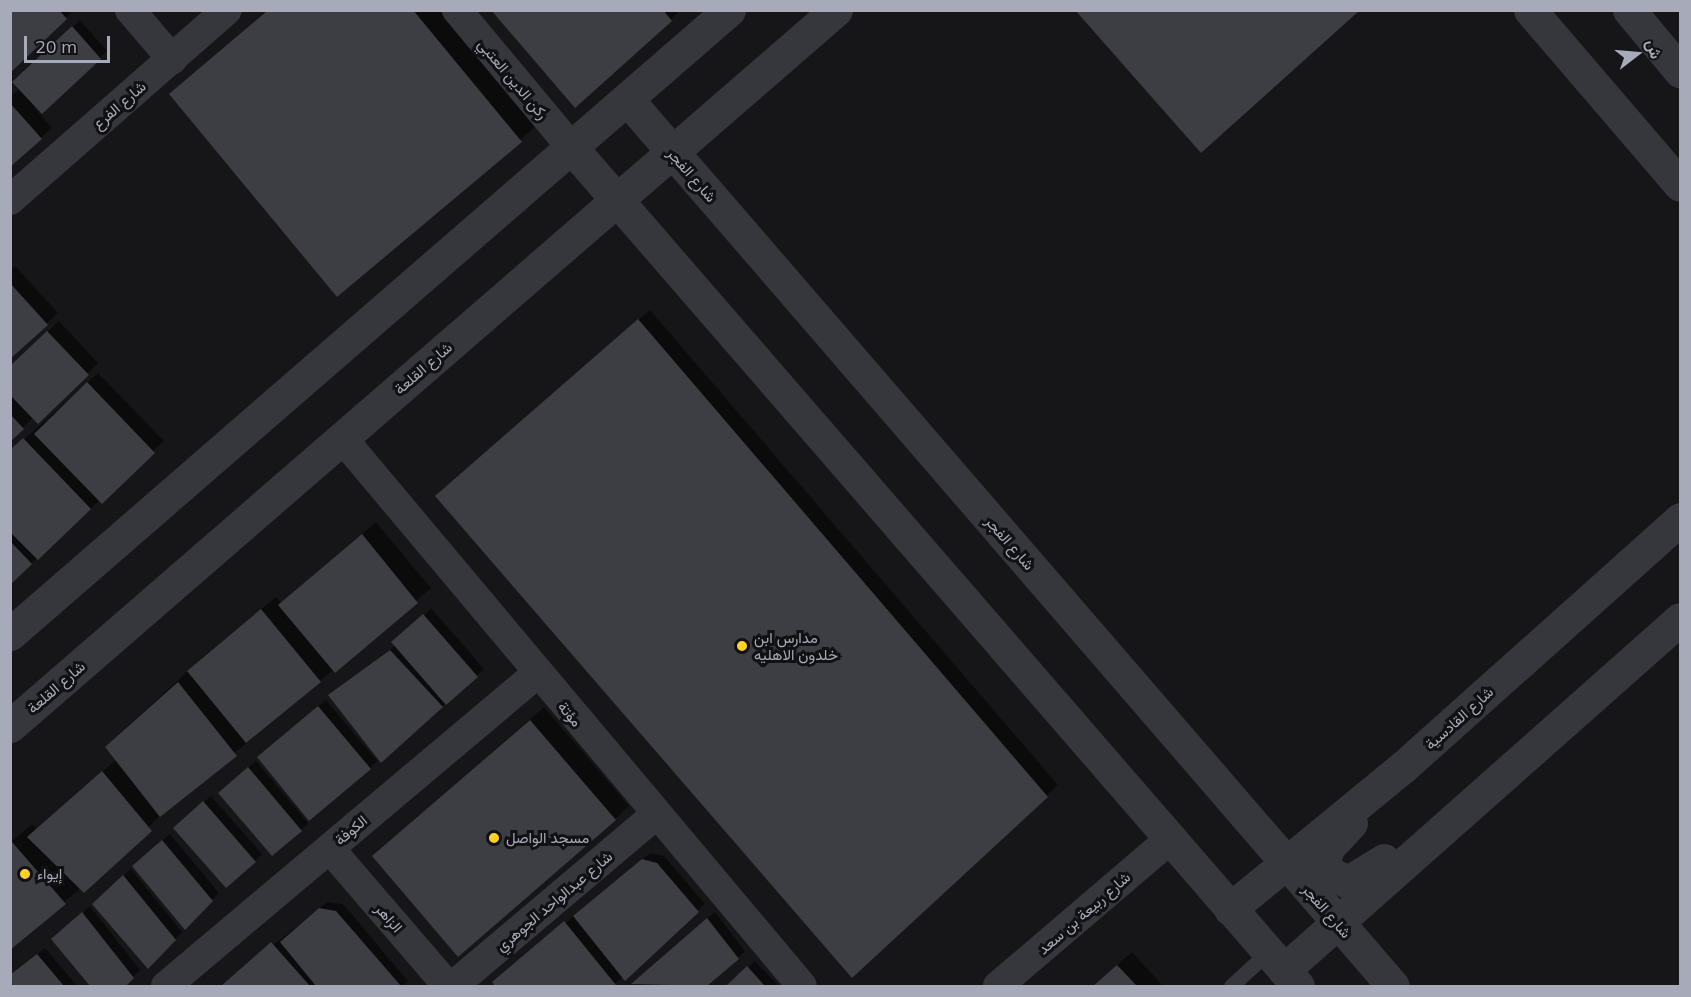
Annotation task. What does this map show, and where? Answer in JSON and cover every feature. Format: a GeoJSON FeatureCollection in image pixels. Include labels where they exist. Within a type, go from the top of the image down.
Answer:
{"type":"FeatureCollection","features":[{"type":"Feature","properties":{"kind":"street"},"geometry":{"type":"LineString","coordinates":[[130,10],[172,59]]}},
{"type":"Feature","properties":{"kind":"street","name":"شارع الفرع"},"geometry":{"type":"LineString","coordinates":[[10,200],[227,10]]}},
{"type":"Feature","properties":{"kind":"street","name":"ركن الدين العتبي"},"geometry":{"type":"LineString","coordinates":[[457,10],[571,147]]}},
{"type":"Feature","properties":{"kind":"street"},"geometry":{"type":"LineString","coordinates":[[10,634],[729,10]]}},
{"type":"Feature","properties":{"kind":"street","name":"شارع القلعة"},"geometry":{"type":"LineString","coordinates":[[10,726],[618,200],[671,150],[836,10]]}},
{"type":"Feature","properties":{"kind":"street"},"geometry":{"type":"LineString","coordinates":[[1530,10],[1680,185]]}},
{"type":"Feature","properties":{"kind":"street"},"geometry":{"type":"LineString","coordinates":[[1629,10],[1680,71]]}},
{"type":"Feature","properties":{"kind":"street","name":"شارع الفجر"},"geometry":{"type":"LineString","coordinates":[[627,99],[1393,987]]}},
{"type":"Feature","properties":{"kind":"street"},"geometry":{"type":"LineString","coordinates":[[571,147],[1283,970],[1442,824],[1680,619]]}},
{"type":"Feature","properties":{"kind":"street","name":"مؤتة"},"geometry":{"type":"LineString","coordinates":[[342,438],[654,816],[802,987]]}},
{"type":"Feature","properties":{"kind":"street","name":"شارع القادسية"},"geometry":{"type":"LineString","coordinates":[[1230,909],[1284,861],[1403,767],[1680,519]]}},
{"type":"Feature","properties":{"kind":"street","name":"الكوفة"},"geometry":{"type":"LineString","coordinates":[[166,987],[537,674]]}},
{"type":"Feature","properties":{"kind":"street"},"geometry":{"type":"LineString","coordinates":[[1403,767],[1328,848],[1324,861],[1328,872],[1348,882],[1442,824]]}},
{"type":"Feature","properties":{"kind":"street","name":"شارع عبدالواحد الجوهري"},"geometry":{"type":"LineString","coordinates":[[453,987],[654,816]]}},
{"type":"Feature","properties":{"kind":"street","name":"شارع ربيعة بن سعد"},"geometry":{"type":"LineString","coordinates":[[998,987],[1170,838]]}},
{"type":"Feature","properties":{"kind":"street","name":"الزاهر"},"geometry":{"type":"LineString","coordinates":[[330,849],[448,987]]}},
{"type":"Feature","properties":{"kind":"lane"},"geometry":{"type":"LineString","coordinates":[[1231,987],[1283,970]]}},
{"type":"Feature","properties":{"kind":"building"},"geometry":{"type":"Polygon","coordinates":[[[59,10],[67,19],[10,73],[10,12],[59,10]]]}},
{"type":"Feature","properties":{"kind":"building"},"geometry":{"type":"Polygon","coordinates":[[[268,10],[413,10],[522,142],[337,297],[169,94],[268,10]]]}},
{"type":"Feature","properties":{"kind":"building"},"geometry":{"type":"Polygon","coordinates":[[[491,10],[663,10],[672,21],[575,108],[491,10]]]}},
{"type":"Feature","properties":{"kind":"building"},"geometry":{"type":"Polygon","coordinates":[[[1075,10],[1360,10],[1201,153],[1075,10]]]}},
{"type":"Feature","properties":{"kind":"building"},"geometry":{"type":"Polygon","coordinates":[[[72,26],[101,59],[42,114],[12,82],[72,26]]]}},
{"type":"Feature","properties":{"kind":"building"},"geometry":{"type":"Polygon","coordinates":[[[10,103],[42,139],[10,167],[10,103]]]}},
{"type":"Feature","properties":{"kind":"building"},"geometry":{"type":"Polygon","coordinates":[[[10,283],[48,325],[10,359],[10,283]]]}},
{"type":"Feature","properties":{"kind":"building","name":"مدارس ابن خلدون الاهليه"},"geometry":{"type":"Polygon","coordinates":[[[638,319],[1048,797],[852,978],[435,496],[638,319]]]}},
{"type":"Feature","properties":{"kind":"building"},"geometry":{"type":"Polygon","coordinates":[[[47,331],[89,375],[38,424],[10,395],[10,366],[47,331]]]}},
{"type":"Feature","properties":{"kind":"building"},"geometry":{"type":"Polygon","coordinates":[[[87,382],[155,453],[102,504],[34,434],[87,382]]]}},
{"type":"Feature","properties":{"kind":"building"},"geometry":{"type":"Polygon","coordinates":[[[10,414],[24,429],[10,442],[10,414]]]}},
{"type":"Feature","properties":{"kind":"building"},"geometry":{"type":"Polygon","coordinates":[[[23,438],[91,509],[38,560],[10,532],[10,450],[23,438]]]}},
{"type":"Feature","properties":{"kind":"building"},"geometry":{"type":"Polygon","coordinates":[[[362,534],[418,603],[335,673],[278,605],[362,534]]]}},
{"type":"Feature","properties":{"kind":"building"},"geometry":{"type":"Polygon","coordinates":[[[10,541],[32,564],[10,585],[10,541]]]}},
{"type":"Feature","properties":{"kind":"building"},"geometry":{"type":"Polygon","coordinates":[[[261,609],[321,682],[246,743],[187,671],[261,609]]]}},
{"type":"Feature","properties":{"kind":"building"},"geometry":{"type":"Polygon","coordinates":[[[423,614],[478,677],[446,705],[391,642],[423,614]]]}},
{"type":"Feature","properties":{"kind":"building"},"geometry":{"type":"Polygon","coordinates":[[[390,650],[443,707],[381,763],[328,695],[390,650]]]}},
{"type":"Feature","properties":{"kind":"building"},"geometry":{"type":"Polygon","coordinates":[[[178,682],[237,756],[160,817],[105,747],[178,682]]]}},
{"type":"Feature","properties":{"kind":"building"},"geometry":{"type":"Polygon","coordinates":[[[318,706],[371,769],[309,821],[257,757],[318,706]]]}},
{"type":"Feature","properties":{"kind":"building","name":"مسجد الواصل"},"geometry":{"type":"Polygon","coordinates":[[[530,720],[616,820],[458,957],[372,856],[530,720]]]}},
{"type":"Feature","properties":{"kind":"building"},"geometry":{"type":"Polygon","coordinates":[[[248,767],[302,831],[272,856],[218,793],[248,767]]]}},
{"type":"Feature","properties":{"kind":"building"},"geometry":{"type":"Polygon","coordinates":[[[102,771],[152,831],[84,893],[27,837],[102,771]]]}},
{"type":"Feature","properties":{"kind":"building"},"geometry":{"type":"Polygon","coordinates":[[[203,801],[256,862],[226,888],[173,828],[203,801]]]}},
{"type":"Feature","properties":{"kind":"building"},"geometry":{"type":"Polygon","coordinates":[[[162,840],[213,901],[185,930],[132,866],[162,840]]]}},
{"type":"Feature","properties":{"kind":"building","name":"إيواء"},"geometry":{"type":"Polygon","coordinates":[[[12,842],[66,904],[10,950],[10,844],[12,842]]]}},
{"type":"Feature","properties":{"kind":"building"},"geometry":{"type":"Polygon","coordinates":[[[642,859],[657,863],[699,912],[625,981],[573,916],[642,859]]]}},
{"type":"Feature","properties":{"kind":"building"},"geometry":{"type":"Polygon","coordinates":[[[123,875],[176,940],[148,969],[92,904],[123,875]]]}},
{"type":"Feature","properties":{"kind":"building"},"geometry":{"type":"Polygon","coordinates":[[[319,908],[336,911],[401,986],[316,986],[280,942],[319,908]]]}},
{"type":"Feature","properties":{"kind":"building"},"geometry":{"type":"Polygon","coordinates":[[[82,912],[134,978],[126,986],[90,986],[51,939],[82,912]]]}},
{"type":"Feature","properties":{"kind":"building"},"geometry":{"type":"Polygon","coordinates":[[[707,918],[739,959],[707,986],[631,984],[707,918]]]}},
{"type":"Feature","properties":{"kind":"building"},"geometry":{"type":"Polygon","coordinates":[[[564,921],[616,985],[495,986],[492,982],[564,921]]]}},
{"type":"Feature","properties":{"kind":"building"},"geometry":{"type":"Polygon","coordinates":[[[271,942],[310,986],[221,986],[271,942]]]}},
{"type":"Feature","properties":{"kind":"building"},"geometry":{"type":"Polygon","coordinates":[[[37,954],[64,986],[13,986],[10,975],[37,954]]]}},
{"type":"Feature","properties":{"kind":"building"},"geometry":{"type":"Polygon","coordinates":[[[1117,965],[1137,986],[1093,986],[1117,965]]]}},
{"type":"Feature","properties":{"kind":"building"},"geometry":{"type":"Polygon","coordinates":[[[747,966],[765,986],[726,986],[747,966]]]}},
{"type":"Feature","properties":{"kind":"place","name":"مدارس ابن خلدون الاهليه"},"geometry":{"type":"Point","coordinates":[742,646]}},
{"type":"Feature","properties":{"kind":"place","name":"مسجد الواصل"},"geometry":{"type":"Point","coordinates":[494,838]}},
{"type":"Feature","properties":{"kind":"place","name":"إيواء"},"geometry":{"type":"Point","coordinates":[25,874]}}]}
